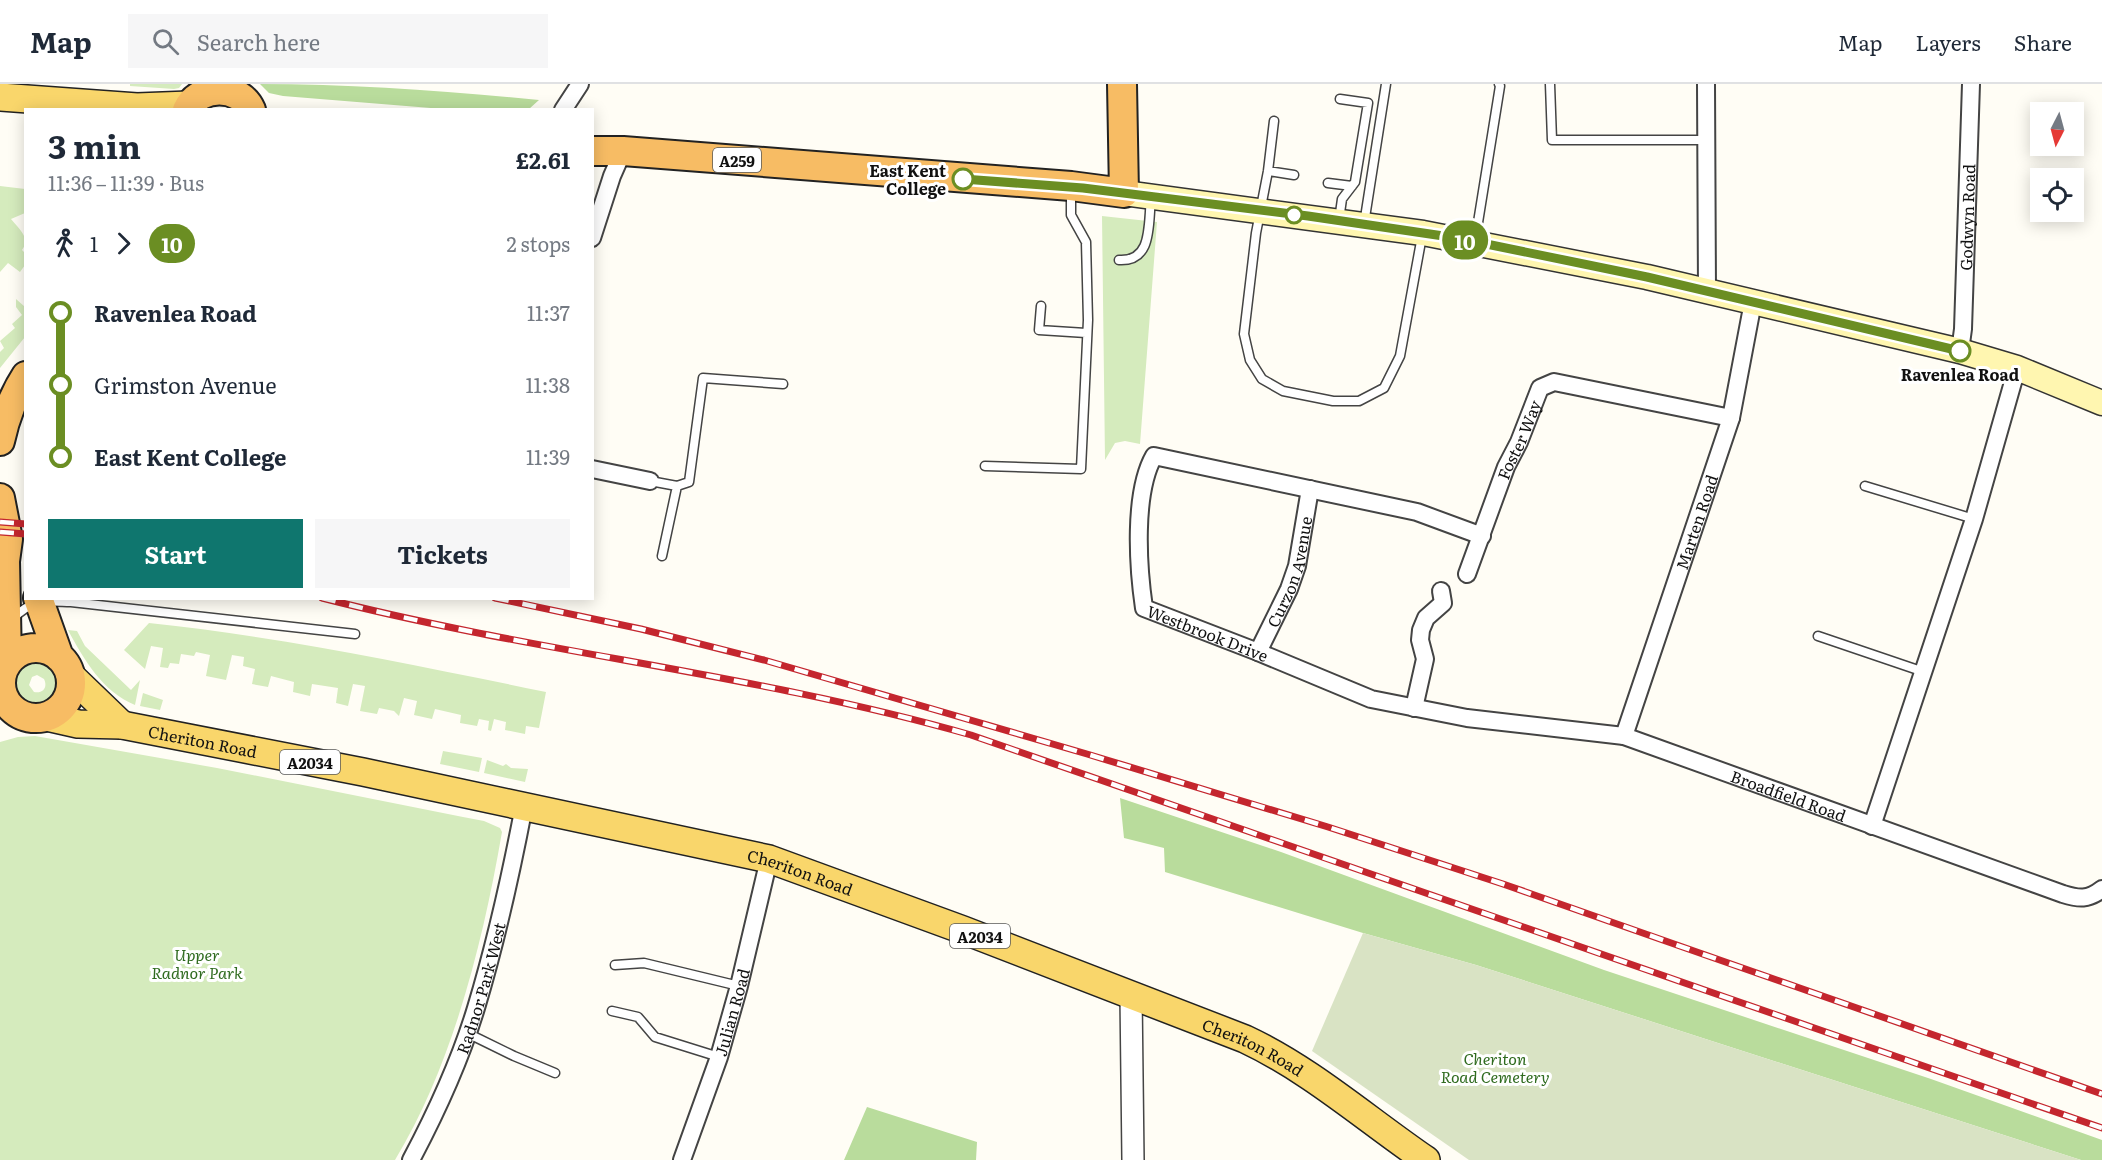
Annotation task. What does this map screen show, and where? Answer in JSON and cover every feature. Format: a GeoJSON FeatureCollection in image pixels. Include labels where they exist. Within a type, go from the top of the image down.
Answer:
{"type":"FeatureCollection","features":[{"type":"Feature","properties":{"kind":"highway"},"geometry":{"type":"LineString","coordinates":[[1122,84],[1138,194]]}},
{"type":"Feature","properties":{"kind":"highway"},"geometry":{"type":"LineString","coordinates":[[192,98],[212,89],[247,98]]}},
{"type":"Feature","properties":{"kind":"highway","name":"A259"},"geometry":{"type":"LineString","coordinates":[[594,151],[623,151],[1071,186],[1138,194]]}},
{"type":"Feature","properties":{"kind":"highway"},"geometry":{"type":"LineString","coordinates":[[2,427],[24,379]]}},
{"type":"Feature","properties":{"kind":"highway"},"geometry":{"type":"LineString","coordinates":[[0,498],[8,539],[4,611],[5,700],[21,716],[40,718]]}},
{"type":"Feature","properties":{"kind":"highway"},"geometry":{"type":"LineString","coordinates":[[8,539],[24,563]]}},
{"type":"Feature","properties":{"kind":"highway"},"geometry":{"type":"LineString","coordinates":[[0,727],[12,721],[40,718],[56,712],[69,696],[71,686],[39,600]]}},
{"type":"Feature","properties":{"kind":"highway"},"geometry":{"type":"LineString","coordinates":[[3,681],[15,655],[26,650],[38,648],[49,651],[64,666]]}},
{"type":"Feature","properties":{"kind":"main road"},"geometry":{"type":"LineString","coordinates":[[0,96],[55,97],[137,107],[192,98]]}},
{"type":"Feature","properties":{"kind":"main road"},"geometry":{"type":"LineString","coordinates":[[0,113],[24,115]]}},
{"type":"Feature","properties":{"kind":"main road"},"geometry":{"type":"LineString","coordinates":[[1138,194],[1423,233],[1707,292],[1960,351],[2017,368],[2102,402]]}},
{"type":"Feature","properties":{"kind":"main road"},"geometry":{"type":"LineString","coordinates":[[64,666],[122,725]]}},
{"type":"Feature","properties":{"kind":"main road","name":"Cheriton Road"},"geometry":{"type":"LineString","coordinates":[[40,718],[78,724],[122,725],[524,806],[769,859],[1131,994],[1224,1030],[1275,1053],[1426,1160]]}},
{"type":"Feature","properties":{"kind":"street"},"geometry":{"type":"LineString","coordinates":[[564,108],[580,84]]}},
{"type":"Feature","properties":{"kind":"street"},"geometry":{"type":"LineString","coordinates":[[1706,84],[1707,292]]}},
{"type":"Feature","properties":{"kind":"street","name":"Godwyn Road"},"geometry":{"type":"LineString","coordinates":[[1960,351],[1963,329],[1971,84]]}},
{"type":"Feature","properties":{"kind":"street"},"geometry":{"type":"LineString","coordinates":[[594,232],[612,176],[623,151]]}},
{"type":"Feature","properties":{"kind":"street","name":"Marten Road"},"geometry":{"type":"LineString","coordinates":[[1624,736],[1731,418],[1753,302]]}},
{"type":"Feature","properties":{"kind":"street"},"geometry":{"type":"LineString","coordinates":[[1872,826],[1974,519],[2017,368]]}},
{"type":"Feature","properties":{"kind":"street","name":"Foster Way"},"geometry":{"type":"LineString","coordinates":[[1467,574],[1506,467],[1519,442],[1540,388],[1554,382],[1731,418]]}},
{"type":"Feature","properties":{"kind":"street","name":"Westbrook Drive"},"geometry":{"type":"LineString","coordinates":[[1467,718],[1371,699],[1144,608],[1139,525],[1149,466],[1154,456],[1417,512],[1482,536]]}},
{"type":"Feature","properties":{"kind":"street"},"geometry":{"type":"LineString","coordinates":[[594,469],[650,481]]}},
{"type":"Feature","properties":{"kind":"street","name":"Curzon Avenue"},"geometry":{"type":"LineString","coordinates":[[1258,652],[1289,589],[1297,566],[1310,489]]}},
{"type":"Feature","properties":{"kind":"street"},"geometry":{"type":"LineString","coordinates":[[1414,708],[1425,659],[1420,640],[1421,630],[1426,618],[1443,603],[1441,591]]}},
{"type":"Feature","properties":{"kind":"street","name":"Broadfield Road"},"geometry":{"type":"LineString","coordinates":[[1467,718],[1624,736],[2080,899],[2093,896],[2102,889]]}},
{"type":"Feature","properties":{"kind":"street","name":"Radnor Park West"},"geometry":{"type":"LineString","coordinates":[[411,1160],[447,1085],[476,1007],[511,871],[524,806]]}},
{"type":"Feature","properties":{"kind":"street","name":"Julian Road"},"geometry":{"type":"LineString","coordinates":[[681,1160],[719,1057],[739,986],[769,859]]}},
{"type":"Feature","properties":{"kind":"street"},"geometry":{"type":"LineString","coordinates":[[1131,994],[1133,1160]]}},
{"type":"Feature","properties":{"kind":"lane"},"geometry":{"type":"LineString","coordinates":[[1364,224],[1386,84]]}},
{"type":"Feature","properties":{"kind":"lane"},"geometry":{"type":"LineString","coordinates":[[1474,242],[1499,84]]}},
{"type":"Feature","properties":{"kind":"lane"},"geometry":{"type":"LineString","coordinates":[[1550,84],[1552,140],[1707,140]]}},
{"type":"Feature","properties":{"kind":"lane"},"geometry":{"type":"LineString","coordinates":[[1339,221],[1342,199],[1355,182],[1368,103],[1340,99]]}},
{"type":"Feature","properties":{"kind":"lane"},"geometry":{"type":"LineString","coordinates":[[1274,121],[1268,171],[1256,233],[1244,334],[1250,360],[1262,379],[1283,391],[1333,401],[1359,401],[1384,388],[1400,356],[1423,233]]}},
{"type":"Feature","properties":{"kind":"lane"},"geometry":{"type":"LineString","coordinates":[[1268,171],[1294,176]]}},
{"type":"Feature","properties":{"kind":"lane"},"geometry":{"type":"LineString","coordinates":[[1328,183],[1352,186]]}},
{"type":"Feature","properties":{"kind":"lane"},"geometry":{"type":"LineString","coordinates":[[985,466],[1081,469],[1086,333],[1086,242],[1071,215],[1071,186]]}},
{"type":"Feature","properties":{"kind":"lane"},"geometry":{"type":"LineString","coordinates":[[1119,260],[1128,261],[1135,258],[1145,247],[1138,194]]}},
{"type":"Feature","properties":{"kind":"lane"},"geometry":{"type":"LineString","coordinates":[[1041,306],[1040,330],[1086,333]]}},
{"type":"Feature","properties":{"kind":"lane"},"geometry":{"type":"LineString","coordinates":[[650,481],[676,486],[689,482],[703,378],[783,384]]}},
{"type":"Feature","properties":{"kind":"lane"},"geometry":{"type":"LineString","coordinates":[[662,556],[676,486]]}},
{"type":"Feature","properties":{"kind":"lane"},"geometry":{"type":"LineString","coordinates":[[1865,486],[1974,519]]}},
{"type":"Feature","properties":{"kind":"lane"},"geometry":{"type":"LineString","coordinates":[[4,611],[23,609],[39,600],[71,602],[355,634]]}},
{"type":"Feature","properties":{"kind":"lane"},"geometry":{"type":"LineString","coordinates":[[1818,636],[1924,672]]}},
{"type":"Feature","properties":{"kind":"lane"},"geometry":{"type":"LineString","coordinates":[[615,965],[644,963],[739,986]]}},
{"type":"Feature","properties":{"kind":"lane"},"geometry":{"type":"LineString","coordinates":[[612,1011],[638,1017],[655,1037],[719,1057]]}},
{"type":"Feature","properties":{"kind":"lane"},"geometry":{"type":"LineString","coordinates":[[467,1033],[555,1073]]}},
{"type":"Feature","properties":{"kind":"green space"},"geometry":{"type":"Polygon","coordinates":[[[130,84],[182,84],[179,88],[174,89],[130,86],[130,84]]]}},
{"type":"Feature","properties":{"kind":"green space"},"geometry":{"type":"Polygon","coordinates":[[[260,84],[400,89],[539,100],[530,108],[431,108],[269,93],[260,84]]]}},
{"type":"Feature","properties":{"kind":"green space"},"geometry":{"type":"Polygon","coordinates":[[[0,186],[24,189],[24,213],[11,219],[24,236],[22,250],[24,266],[20,272],[8,263],[0,272],[0,186]]]}},
{"type":"Feature","properties":{"kind":"green space"},"geometry":{"type":"Polygon","coordinates":[[[1102,216],[1157,222],[1140,444],[1125,441],[1115,443],[1105,460],[1102,216]]]}},
{"type":"Feature","properties":{"kind":"green space"},"geometry":{"type":"Polygon","coordinates":[[[16,299],[24,306],[24,338],[0,368],[0,352],[4,348],[0,341],[15,328],[12,324],[22,315],[16,307],[16,299]]]}},
{"type":"Feature","properties":{"kind":"green space"},"geometry":{"type":"Polygon","coordinates":[[[149,623],[299,644],[546,692],[539,728],[526,726],[525,734],[505,730],[506,722],[494,719],[491,731],[488,730],[489,721],[479,719],[477,726],[460,723],[461,715],[435,709],[432,719],[414,715],[417,701],[404,698],[399,716],[394,711],[379,708],[377,714],[360,711],[365,686],[353,684],[348,706],[336,703],[338,688],[312,684],[310,696],[293,692],[294,682],[271,676],[268,687],[252,684],[255,669],[243,666],[244,657],[232,655],[226,680],[206,676],[210,655],[196,652],[194,656],[181,654],[179,664],[170,663],[168,668],[160,667],[163,648],[151,646],[145,669],[124,650],[149,623]]]}},
{"type":"Feature","properties":{"kind":"green space"},"geometry":{"type":"Polygon","coordinates":[[[68,630],[77,631],[85,646],[131,690],[140,680],[135,705],[113,692],[104,683],[81,653],[68,630]]]}},
{"type":"Feature","properties":{"kind":"green space"},"geometry":{"type":"Polygon","coordinates":[[[35,661],[47,664],[55,670],[59,679],[60,688],[57,696],[52,703],[44,707],[27,705],[16,692],[14,681],[18,672],[35,661]],[[37,675],[32,677],[29,685],[34,692],[44,689],[44,679],[37,675]]]}},
{"type":"Feature","properties":{"kind":"green space"},"geometry":{"type":"Polygon","coordinates":[[[143,693],[163,700],[160,710],[140,706],[143,693]]]}},
{"type":"Feature","properties":{"kind":"green space","name":"Upper Radnor Park"},"geometry":{"type":"Polygon","coordinates":[[[35,736],[217,768],[484,821],[500,828],[502,832],[494,874],[463,1001],[434,1084],[395,1160],[0,1160],[0,742],[18,737],[35,736]]]}},
{"type":"Feature","properties":{"kind":"green space"},"geometry":{"type":"Polygon","coordinates":[[[443,751],[482,758],[479,772],[440,764],[443,751]]]}},
{"type":"Feature","properties":{"kind":"green space"},"geometry":{"type":"Polygon","coordinates":[[[487,760],[503,766],[506,764],[511,768],[528,769],[525,782],[484,773],[487,760]]]}},
{"type":"Feature","properties":{"kind":"green space"},"geometry":{"type":"Polygon","coordinates":[[[1120,798],[1281,852],[1604,970],[1931,1079],[2102,1140],[2102,1160],[2081,1160],[1476,965],[1165,872],[1164,848],[1124,838],[1120,798]]]}},
{"type":"Feature","properties":{"kind":"green space","name":"Cheriton Road Cemetery"},"geometry":{"type":"Polygon","coordinates":[[[1363,933],[1476,965],[2081,1160],[1469,1160],[1312,1051],[1363,933]]]}},
{"type":"Feature","properties":{"kind":"green space"},"geometry":{"type":"Polygon","coordinates":[[[867,1107],[977,1142],[976,1160],[844,1160],[867,1107]]]}},
{"type":"Feature","properties":{"kind":"railway"},"geometry":{"type":"LineString","coordinates":[[0,522],[24,524]]}},
{"type":"Feature","properties":{"kind":"railway"},"geometry":{"type":"LineString","coordinates":[[0,532],[24,534]]}},
{"type":"Feature","properties":{"kind":"railway"},"geometry":{"type":"LineString","coordinates":[[331,600],[484,634],[810,696],[971,735],[2102,1128]]}},
{"type":"Feature","properties":{"kind":"railway"},"geometry":{"type":"LineString","coordinates":[[504,600],[641,629],[764,660],[1328,827],[1503,884],[2102,1094]]}},
{"type":"Feature","properties":{"kind":"bus line","name":"10"},"geometry":{"type":"LineString","coordinates":[[963,179],[1071,186],[1308,216],[1457,238],[1647,277],[1960,351]]}},
{"type":"Feature","properties":{"kind":"place","name":"East Kent College"},"geometry":{"type":"Point","coordinates":[963,179]}},
{"type":"Feature","properties":{"kind":"place","name":"Ravenlea Road"},"geometry":{"type":"Point","coordinates":[1960,351]}}]}
